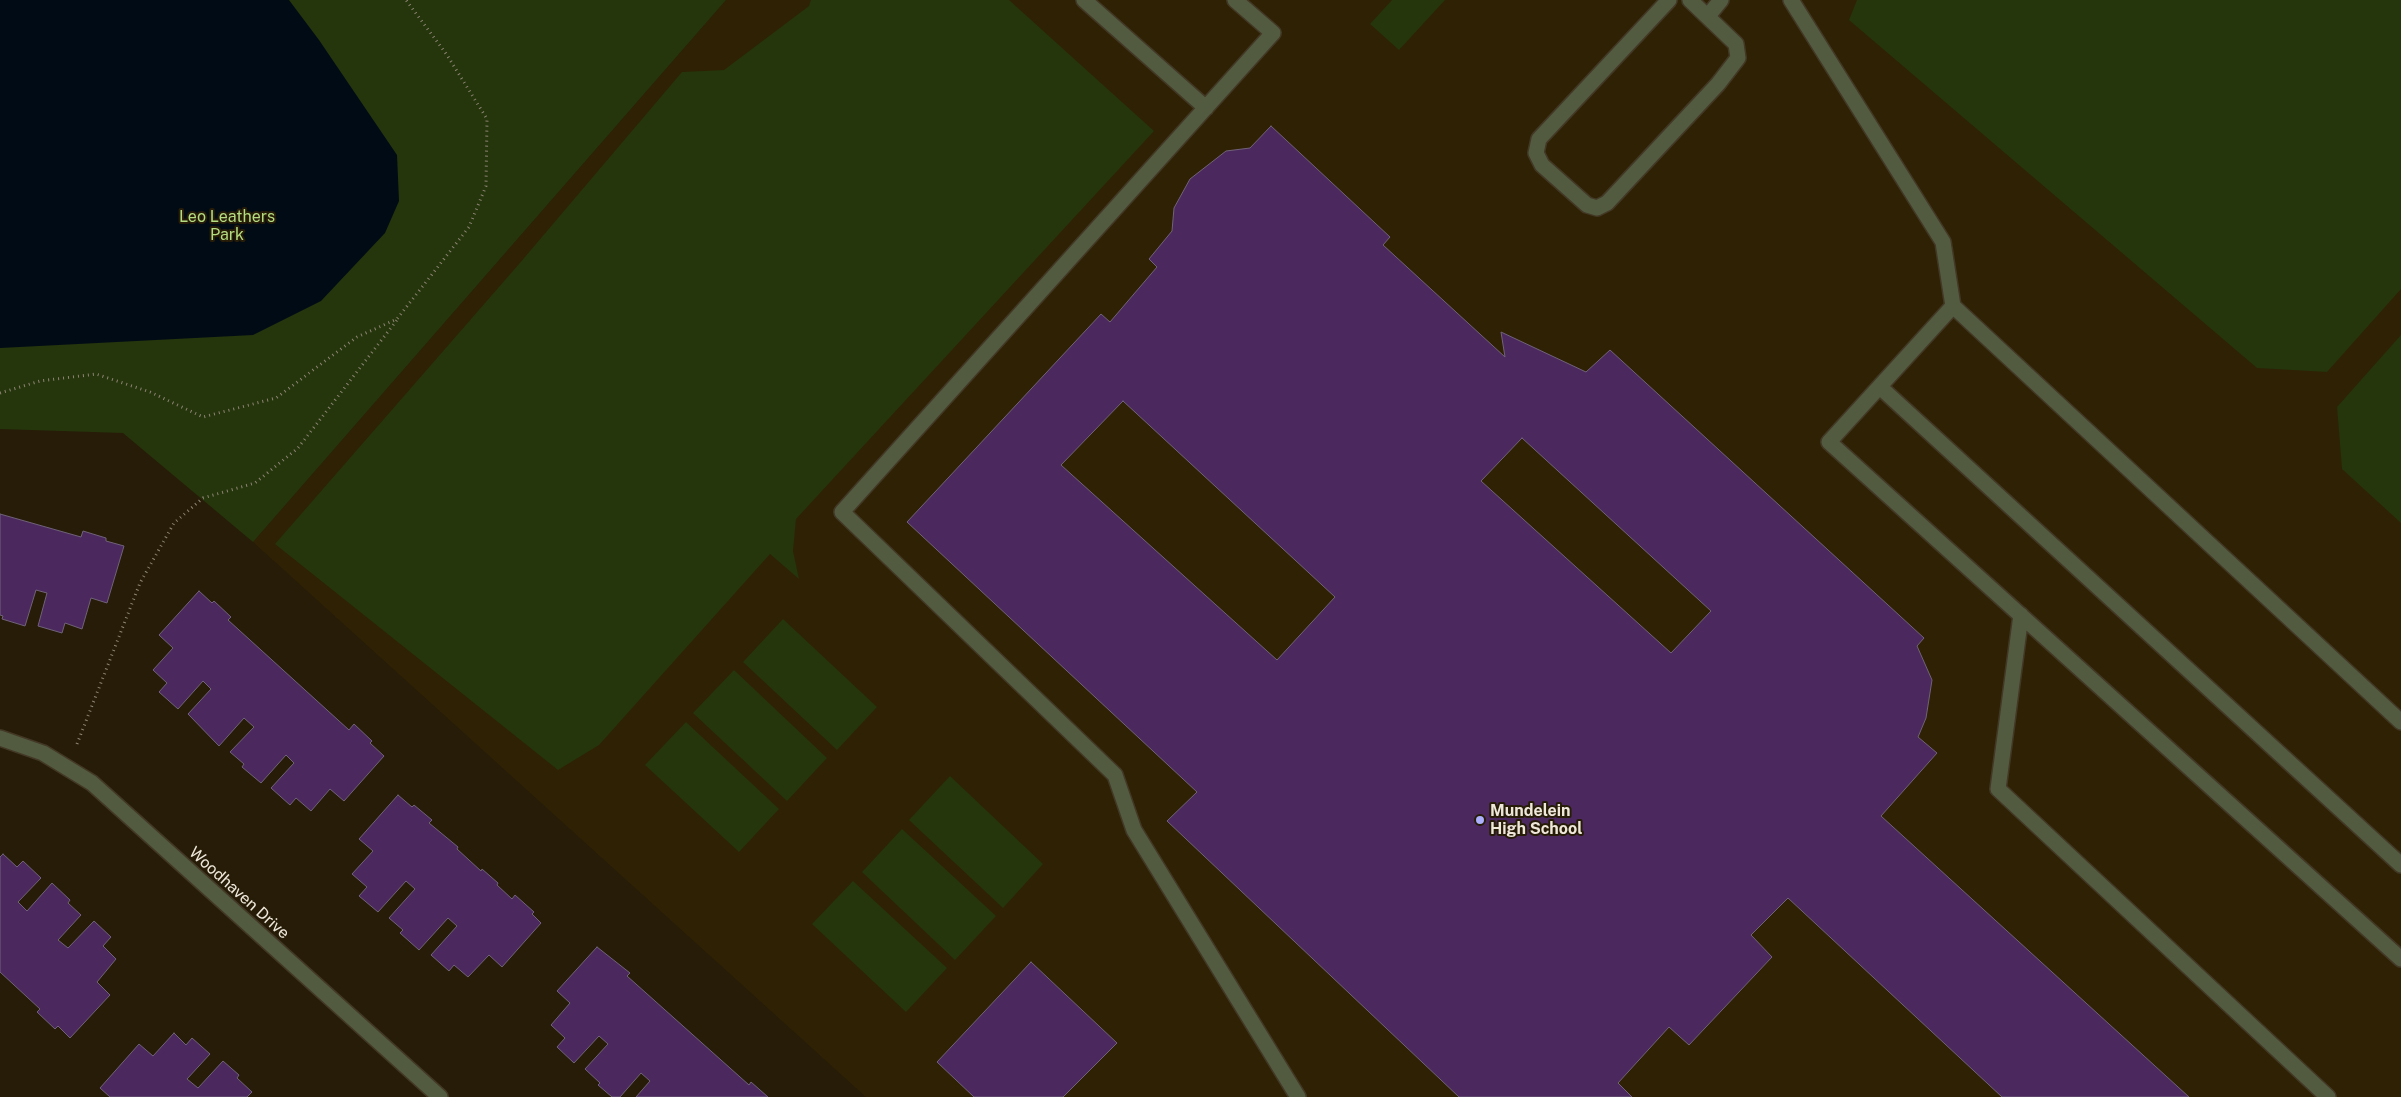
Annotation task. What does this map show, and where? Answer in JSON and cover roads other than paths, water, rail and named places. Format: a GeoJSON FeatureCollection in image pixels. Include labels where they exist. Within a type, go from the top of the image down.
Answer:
{"type":"FeatureCollection","features":[{"type":"Feature","properties":{"kind":"street"},"geometry":{"type":"LineString","coordinates":[[1084,0],[1206,108]]}},
{"type":"Feature","properties":{"kind":"street"},"geometry":{"type":"LineString","coordinates":[[1235,0],[1273,33],[842,512],[1115,776],[1134,830],[1298,1097]]}},
{"type":"Feature","properties":{"kind":"street"},"geometry":{"type":"LineString","coordinates":[[1670,0],[1665,2],[1538,139],[1536,153],[1542,165],[1587,205],[1597,208],[1607,203],[1724,77],[1738,58],[1736,44],[1690,0]]}},
{"type":"Feature","properties":{"kind":"street"},"geometry":{"type":"LineString","coordinates":[[1708,16],[1721,0]]}},
{"type":"Feature","properties":{"kind":"street"},"geometry":{"type":"LineString","coordinates":[[1791,0],[1943,242],[1953,306],[2401,722]]}},
{"type":"Feature","properties":{"kind":"street"},"geometry":{"type":"LineString","coordinates":[[1953,306],[1829,442],[2401,959]]}},
{"type":"Feature","properties":{"kind":"street"},"geometry":{"type":"LineString","coordinates":[[1880,386],[2401,865]]}},
{"type":"Feature","properties":{"kind":"street"},"geometry":{"type":"LineString","coordinates":[[2021,615],[1998,789],[2328,1097]]}},
{"type":"Feature","properties":{"kind":"street","name":"Woodhaven Drive"},"geometry":{"type":"LineString","coordinates":[[0,738],[43,753],[92,783],[440,1097]]}},
{"type":"Feature","properties":{"kind":"place","name":"Mundelein High School"},"geometry":{"type":"Point","coordinates":[1480,820]}},
{"type":"Feature","properties":{"kind":"park label","name":"Leo Leathers Park"},"geometry":{"type":"Point","coordinates":[227,226]}}]}
